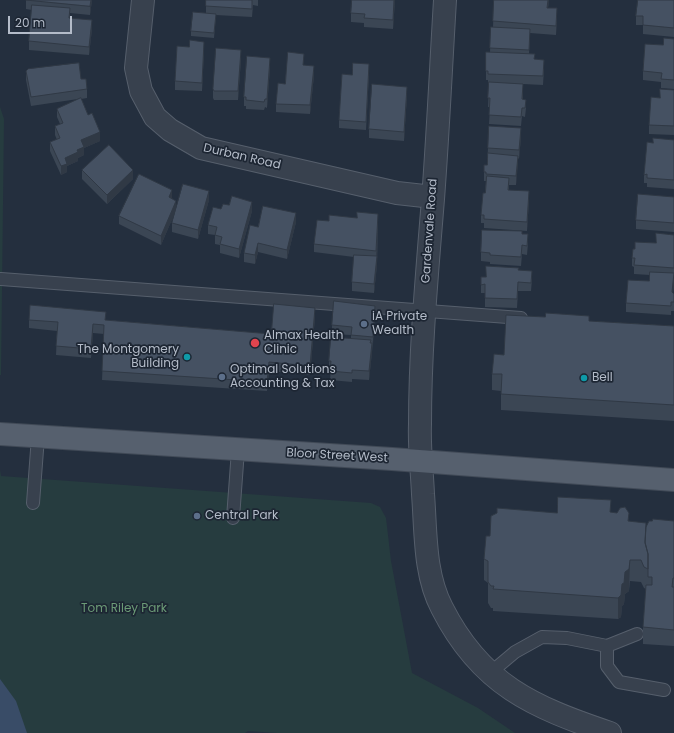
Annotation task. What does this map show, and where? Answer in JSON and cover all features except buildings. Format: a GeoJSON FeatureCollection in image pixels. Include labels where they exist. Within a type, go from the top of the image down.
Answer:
{"type":"FeatureCollection","features":[{"type":"Feature","properties":{"kind":"main road","name":"Bloor Street West"},"geometry":{"type":"LineString","coordinates":[[2,434],[421,461],[674,480]]}},
{"type":"Feature","properties":{"kind":"street","name":"Durban Road"},"geometry":{"type":"LineString","coordinates":[[143,0],[136,68],[141,91],[155,117],[170,130],[200,148],[397,193],[433,197]]}},
{"type":"Feature","properties":{"kind":"street","name":"Gardenvale Road"},"geometry":{"type":"LineString","coordinates":[[445,0],[433,197],[424,310],[420,424],[421,461],[428,558],[433,582],[441,607],[453,628],[478,662],[490,673],[519,695],[539,706],[559,716],[610,733]]}},
{"type":"Feature","properties":{"kind":"lane"},"geometry":{"type":"LineString","coordinates":[[1,279],[534,319]]}},
{"type":"Feature","properties":{"kind":"lane"},"geometry":{"type":"LineString","coordinates":[[33,504],[38,437]]}},
{"type":"Feature","properties":{"kind":"lane"},"geometry":{"type":"LineString","coordinates":[[233,518],[238,450]]}},
{"type":"Feature","properties":{"kind":"lane"},"geometry":{"type":"LineString","coordinates":[[490,673],[515,652],[542,637],[567,638],[607,646],[637,634]]}},
{"type":"Feature","properties":{"kind":"lane"},"geometry":{"type":"LineString","coordinates":[[607,646],[607,666],[619,682],[664,690]]}},
{"type":"Feature","properties":{"kind":"green space"},"geometry":{"type":"Polygon","coordinates":[[[0,107],[4,119],[1,375],[0,375],[0,107]]]}},
{"type":"Feature","properties":{"kind":"green space","name":"Tom Riley Park"},"geometry":{"type":"Polygon","coordinates":[[[0,470],[1,476],[371,503],[380,507],[386,518],[391,561],[412,673],[478,708],[515,733],[277,733],[248,731],[245,733],[0,733],[0,470]]]}},
{"type":"Feature","properties":{"kind":"water"},"geometry":{"type":"Polygon","coordinates":[[[0,679],[16,701],[27,733],[0,733],[0,679]]]}},
{"type":"Feature","properties":{"kind":"place","name":"iA Private Wealth"},"geometry":{"type":"Point","coordinates":[364,324]}},
{"type":"Feature","properties":{"kind":"place","name":"Almax Health Clinic"},"geometry":{"type":"Point","coordinates":[255,343]}},
{"type":"Feature","properties":{"kind":"place","name":"The Montgomery Building"},"geometry":{"type":"Point","coordinates":[187,357]}},
{"type":"Feature","properties":{"kind":"place","name":"Optimal Solutions Accounting & Tax"},"geometry":{"type":"Point","coordinates":[222,377]}},
{"type":"Feature","properties":{"kind":"place","name":"Bell"},"geometry":{"type":"Point","coordinates":[584,378]}},
{"type":"Feature","properties":{"kind":"place","name":"Central Park"},"geometry":{"type":"Point","coordinates":[197,516]}}]}
